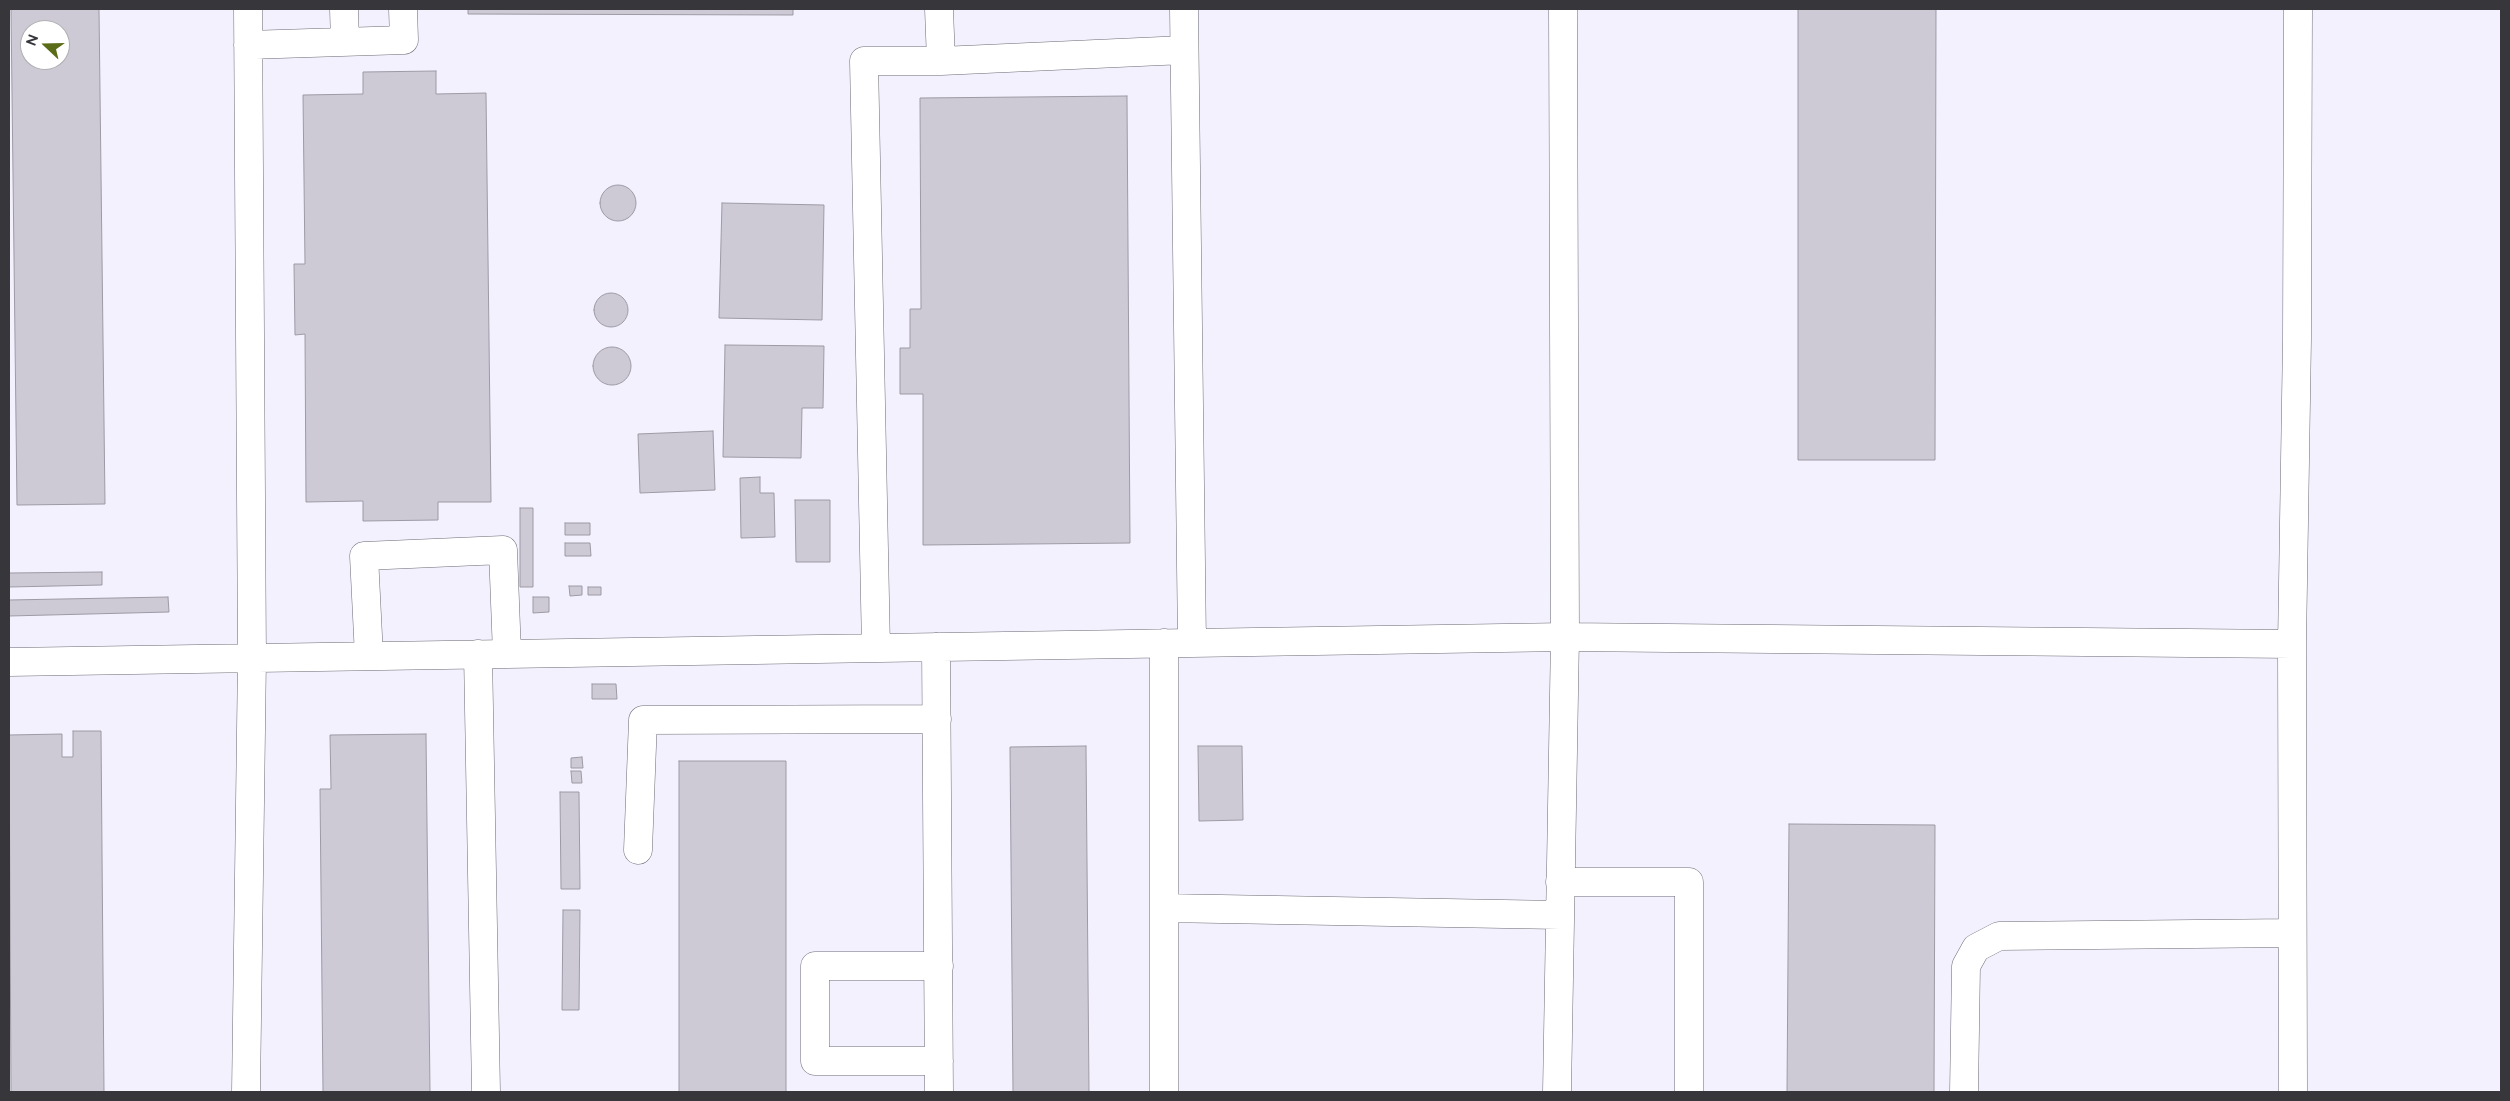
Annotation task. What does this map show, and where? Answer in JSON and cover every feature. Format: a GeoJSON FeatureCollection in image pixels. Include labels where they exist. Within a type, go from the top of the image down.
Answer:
{"type":"FeatureCollection","features":[{"type":"Feature","properties":{"kind":"street"},"geometry":{"type":"LineString","coordinates":[[246,1092],[252,658],[248,9]]}},
{"type":"Feature","properties":{"kind":"street"},"geometry":{"type":"LineString","coordinates":[[344,9],[345,42]]}},
{"type":"Feature","properties":{"kind":"street"},"geometry":{"type":"LineString","coordinates":[[248,46],[404,40],[403,9]]}},
{"type":"Feature","properties":{"kind":"street"},"geometry":{"type":"LineString","coordinates":[[939,9],[941,61]]}},
{"type":"Feature","properties":{"kind":"street"},"geometry":{"type":"LineString","coordinates":[[1184,9],[1192,643]]}},
{"type":"Feature","properties":{"kind":"street"},"geometry":{"type":"LineString","coordinates":[[1557,1092],[1565,637],[1563,9]]}},
{"type":"Feature","properties":{"kind":"street"},"geometry":{"type":"LineString","coordinates":[[2293,1092],[2291,932],[2292,644],[2297,329],[2298,9]]}},
{"type":"Feature","properties":{"kind":"street"},"geometry":{"type":"LineString","coordinates":[[876,648],[864,61],[941,61],[1184,50]]}},
{"type":"Feature","properties":{"kind":"street"},"geometry":{"type":"LineString","coordinates":[[369,656],[364,556],[503,550],[507,654]]}},
{"type":"Feature","properties":{"kind":"street"},"geometry":{"type":"LineString","coordinates":[[9,662],[1565,637],[2292,644]]}},
{"type":"Feature","properties":{"kind":"street"},"geometry":{"type":"LineString","coordinates":[[1164,643],[1164,1092]]}},
{"type":"Feature","properties":{"kind":"street"},"geometry":{"type":"LineString","coordinates":[[936,647],[939,1092]]}},
{"type":"Feature","properties":{"kind":"street"},"geometry":{"type":"LineString","coordinates":[[478,654],[486,1092]]}},
{"type":"Feature","properties":{"kind":"street"},"geometry":{"type":"LineString","coordinates":[[638,850],[643,720],[937,719]]}},
{"type":"Feature","properties":{"kind":"street"},"geometry":{"type":"LineString","coordinates":[[1560,882],[1689,882],[1689,1092]]}},
{"type":"Feature","properties":{"kind":"street"},"geometry":{"type":"LineString","coordinates":[[1164,908],[1560,915]]}},
{"type":"Feature","properties":{"kind":"street"},"geometry":{"type":"LineString","coordinates":[[1964,1092],[1966,966],[1976,948],[1999,936],[2291,932]]}},
{"type":"Feature","properties":{"kind":"street"},"geometry":{"type":"LineString","coordinates":[[939,966],[815,966],[814,1060],[939,1061]]}},
{"type":"Feature","properties":{"kind":"building"},"geometry":{"type":"Polygon","coordinates":[[[11,9],[99,9],[105,504],[17,505],[11,9]]]}},
{"type":"Feature","properties":{"kind":"building"},"geometry":{"type":"Polygon","coordinates":[[[468,9],[793,9],[793,15],[468,14],[468,9]]]}},
{"type":"Feature","properties":{"kind":"building"},"geometry":{"type":"Polygon","coordinates":[[[1798,9],[1936,9],[1935,460],[1798,460],[1798,9]]]}},
{"type":"Feature","properties":{"kind":"building"},"geometry":{"type":"Polygon","coordinates":[[[436,71],[436,94],[486,93],[491,502],[438,502],[438,520],[363,521],[363,501],[306,502],[305,334],[295,335],[294,264],[305,264],[303,95],[363,94],[363,72],[436,71]]]}},
{"type":"Feature","properties":{"kind":"building"},"geometry":{"type":"Polygon","coordinates":[[[1127,96],[1130,543],[923,545],[923,394],[900,394],[900,348],[910,348],[910,309],[921,309],[920,98],[1127,96]]]}},
{"type":"Feature","properties":{"kind":"building"},"geometry":{"type":"Polygon","coordinates":[[[618,185],[631,190],[636,203],[631,216],[618,221],[605,216],[600,203],[605,190],[618,185]]]}},
{"type":"Feature","properties":{"kind":"building"},"geometry":{"type":"Polygon","coordinates":[[[722,203],[824,205],[822,320],[719,318],[722,203]]]}},
{"type":"Feature","properties":{"kind":"building"},"geometry":{"type":"Polygon","coordinates":[[[611,293],[623,298],[628,310],[623,322],[611,327],[599,322],[594,310],[599,298],[611,293]]]}},
{"type":"Feature","properties":{"kind":"building"},"geometry":{"type":"Polygon","coordinates":[[[725,345],[824,346],[823,408],[802,408],[801,458],[723,457],[725,345]]]}},
{"type":"Feature","properties":{"kind":"building"},"geometry":{"type":"Polygon","coordinates":[[[612,347],[619,348],[625,353],[630,359],[630,373],[625,379],[619,384],[612,385],[605,384],[599,379],[594,373],[593,366],[594,359],[599,353],[605,348],[612,347]]]}},
{"type":"Feature","properties":{"kind":"building"},"geometry":{"type":"Polygon","coordinates":[[[713,431],[715,490],[640,493],[638,434],[713,431]]]}},
{"type":"Feature","properties":{"kind":"building"},"geometry":{"type":"Polygon","coordinates":[[[760,477],[760,493],[774,493],[775,537],[741,538],[740,478],[760,477]]]}},
{"type":"Feature","properties":{"kind":"building"},"geometry":{"type":"Polygon","coordinates":[[[795,500],[830,500],[830,562],[796,562],[795,500]]]}},
{"type":"Feature","properties":{"kind":"building"},"geometry":{"type":"Polygon","coordinates":[[[520,508],[533,508],[533,587],[520,587],[520,508]]]}},
{"type":"Feature","properties":{"kind":"building"},"geometry":{"type":"Polygon","coordinates":[[[565,523],[590,523],[590,535],[565,535],[565,523]]]}},
{"type":"Feature","properties":{"kind":"building"},"geometry":{"type":"Polygon","coordinates":[[[565,543],[590,543],[591,556],[565,556],[565,543]]]}},
{"type":"Feature","properties":{"kind":"building"},"geometry":{"type":"Polygon","coordinates":[[[102,572],[102,585],[9,587],[9,573],[102,572]]]}},
{"type":"Feature","properties":{"kind":"building"},"geometry":{"type":"Polygon","coordinates":[[[569,586],[582,586],[582,595],[570,596],[569,586]]]}},
{"type":"Feature","properties":{"kind":"building"},"geometry":{"type":"Polygon","coordinates":[[[588,587],[601,587],[601,595],[588,595],[588,587]]]}},
{"type":"Feature","properties":{"kind":"building"},"geometry":{"type":"Polygon","coordinates":[[[168,597],[169,612],[9,616],[9,600],[168,597]]]}},
{"type":"Feature","properties":{"kind":"building"},"geometry":{"type":"Polygon","coordinates":[[[533,597],[549,597],[549,612],[533,613],[533,597]]]}},
{"type":"Feature","properties":{"kind":"building"},"geometry":{"type":"Polygon","coordinates":[[[592,684],[616,684],[617,699],[592,699],[592,684]]]}},
{"type":"Feature","properties":{"kind":"building"},"geometry":{"type":"Polygon","coordinates":[[[73,731],[101,731],[104,1092],[11,1092],[9,735],[62,734],[62,757],[73,757],[73,731]]]}},
{"type":"Feature","properties":{"kind":"building"},"geometry":{"type":"Polygon","coordinates":[[[426,734],[430,1092],[323,1092],[320,789],[331,789],[330,735],[426,734]]]}},
{"type":"Feature","properties":{"kind":"building"},"geometry":{"type":"Polygon","coordinates":[[[1086,746],[1089,1092],[1013,1092],[1010,747],[1086,746]]]}},
{"type":"Feature","properties":{"kind":"building"},"geometry":{"type":"Polygon","coordinates":[[[1198,746],[1242,746],[1243,820],[1199,821],[1198,746]]]}},
{"type":"Feature","properties":{"kind":"building"},"geometry":{"type":"Polygon","coordinates":[[[582,757],[583,768],[571,768],[571,758],[582,757]]]}},
{"type":"Feature","properties":{"kind":"building"},"geometry":{"type":"Polygon","coordinates":[[[679,761],[786,761],[786,1092],[679,1092],[679,761]]]}},
{"type":"Feature","properties":{"kind":"building"},"geometry":{"type":"Polygon","coordinates":[[[571,771],[581,771],[582,783],[572,783],[571,771]]]}},
{"type":"Feature","properties":{"kind":"building"},"geometry":{"type":"Polygon","coordinates":[[[560,792],[579,792],[580,889],[561,889],[560,792]]]}},
{"type":"Feature","properties":{"kind":"building"},"geometry":{"type":"Polygon","coordinates":[[[1789,824],[1935,825],[1934,1092],[1787,1092],[1789,824]]]}},
{"type":"Feature","properties":{"kind":"building"},"geometry":{"type":"Polygon","coordinates":[[[563,910],[580,910],[579,1010],[562,1010],[563,910]]]}}]}
